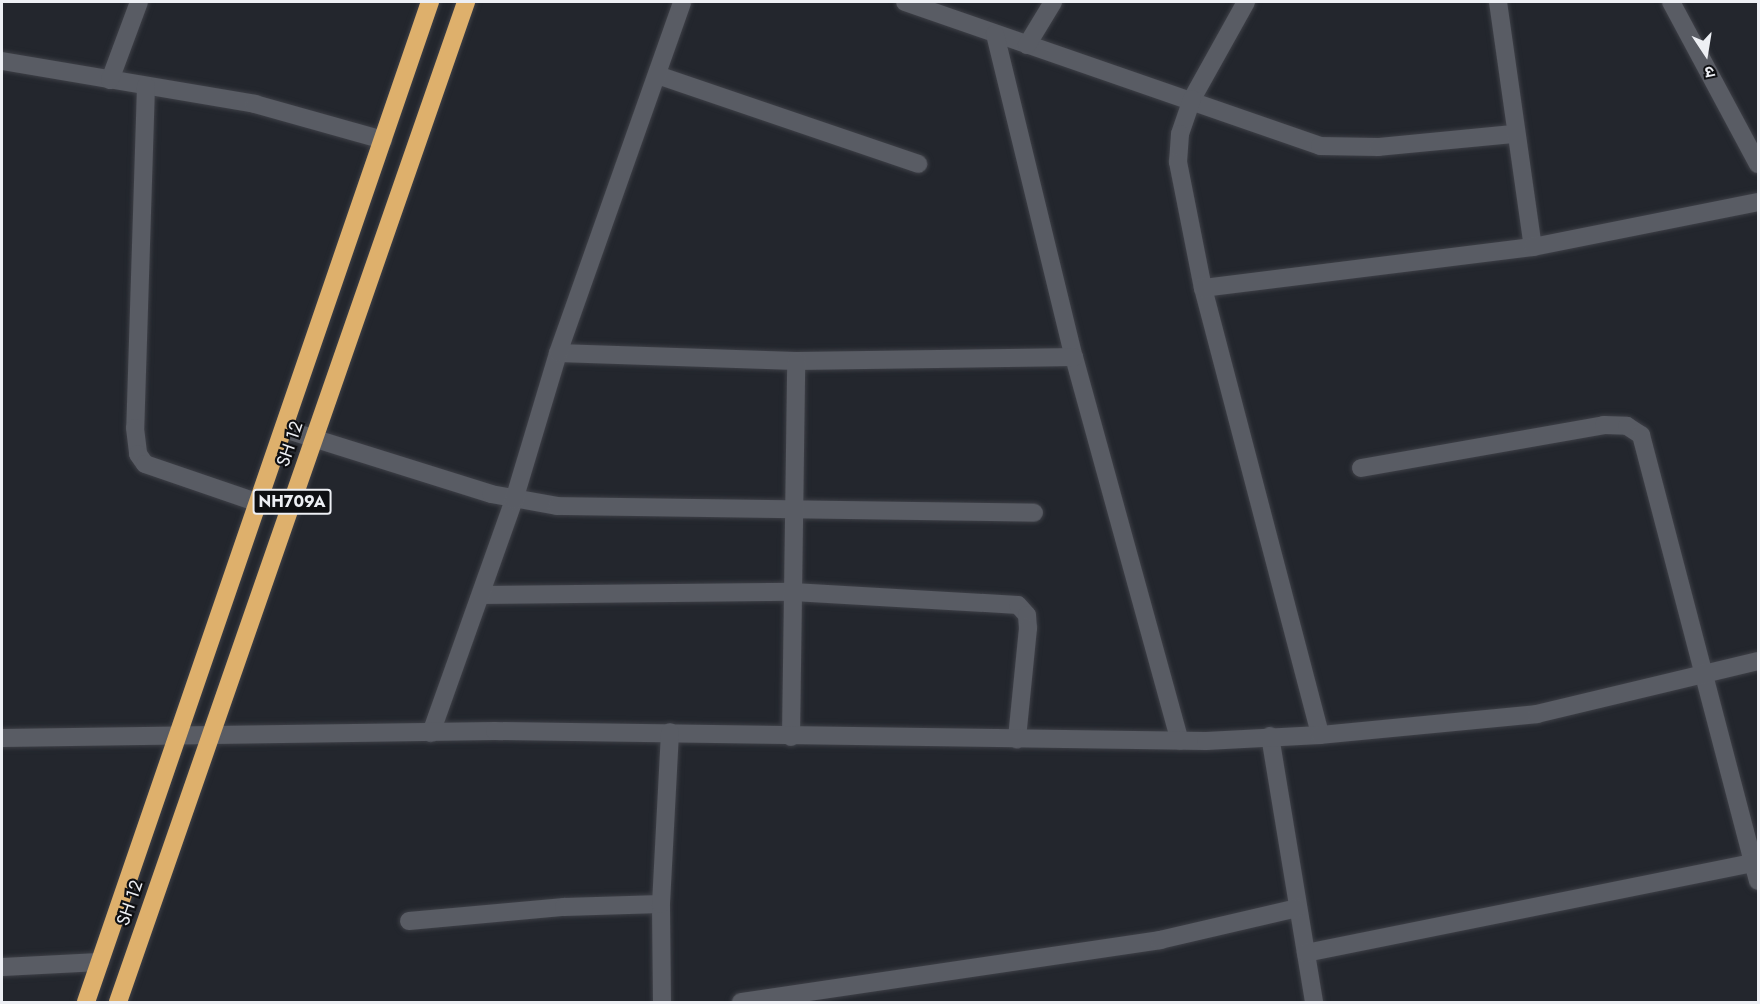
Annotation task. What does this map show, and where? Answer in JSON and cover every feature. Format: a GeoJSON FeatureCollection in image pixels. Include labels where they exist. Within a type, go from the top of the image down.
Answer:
{"type":"FeatureCollection","features":[{"type":"Feature","properties":{"kind":"highway","name":"SH 12"},"geometry":{"type":"LineString","coordinates":[[86,1002],[430,2]]}},
{"type":"Feature","properties":{"kind":"highway","name":"SH 12"},"geometry":{"type":"LineString","coordinates":[[118,1002],[466,2]]}},
{"type":"Feature","properties":{"kind":"street"},"geometry":{"type":"LineString","coordinates":[[110,80],[139,2]]}},
{"type":"Feature","properties":{"kind":"street"},"geometry":{"type":"LineString","coordinates":[[431,733],[514,500],[558,353],[682,2]]}},
{"type":"Feature","properties":{"kind":"street"},"geometry":{"type":"LineString","coordinates":[[905,2],[1192,99],[1320,146],[1378,147],[1514,134]]}},
{"type":"Feature","properties":{"kind":"street"},"geometry":{"type":"LineString","coordinates":[[1027,45],[1053,2]]}},
{"type":"Feature","properties":{"kind":"street"},"geometry":{"type":"LineString","coordinates":[[1246,2],[1192,99],[1180,134],[1178,162],[1203,288],[1320,735]]}},
{"type":"Feature","properties":{"kind":"street"},"geometry":{"type":"LineString","coordinates":[[1498,2],[1514,134],[1533,247]]}},
{"type":"Feature","properties":{"kind":"street"},"geometry":{"type":"LineString","coordinates":[[1671,2],[1758,164]]}},
{"type":"Feature","properties":{"kind":"street"},"geometry":{"type":"LineString","coordinates":[[995,34],[1074,357],[1180,741]]}},
{"type":"Feature","properties":{"kind":"street"},"geometry":{"type":"LineString","coordinates":[[2,61],[255,104],[383,140]]}},
{"type":"Feature","properties":{"kind":"street"},"geometry":{"type":"LineString","coordinates":[[657,75],[918,164]]}},
{"type":"Feature","properties":{"kind":"street"},"geometry":{"type":"LineString","coordinates":[[146,86],[135,428],[138,454],[152,467],[259,504]]}},
{"type":"Feature","properties":{"kind":"street"},"geometry":{"type":"LineString","coordinates":[[1203,288],[1533,247],[1758,202]]}},
{"type":"Feature","properties":{"kind":"street"},"geometry":{"type":"LineString","coordinates":[[558,353],[796,361],[1074,357]]}},
{"type":"Feature","properties":{"kind":"street"},"geometry":{"type":"LineString","coordinates":[[790,737],[796,361]]}},
{"type":"Feature","properties":{"kind":"street"},"geometry":{"type":"LineString","coordinates":[[1306,953],[1757,869],[1703,675],[1641,435],[1627,426],[1604,425],[1361,468]]}},
{"type":"Feature","properties":{"kind":"street"},"geometry":{"type":"LineString","coordinates":[[284,429],[514,500],[557,506],[1034,513]]}},
{"type":"Feature","properties":{"kind":"street"},"geometry":{"type":"LineString","coordinates":[[481,595],[793,592],[1018,605],[1027,615],[1028,628],[1017,739]]}},
{"type":"Feature","properties":{"kind":"street"},"geometry":{"type":"LineString","coordinates":[[2,738],[670,732],[790,737],[1180,741],[1320,735],[1537,714],[1758,661]]}},
{"type":"Feature","properties":{"kind":"street"},"geometry":{"type":"LineString","coordinates":[[662,1002],[661,904],[670,732]]}},
{"type":"Feature","properties":{"kind":"street"},"geometry":{"type":"LineString","coordinates":[[1269,736],[1314,1002]]}},
{"type":"Feature","properties":{"kind":"street"},"geometry":{"type":"LineString","coordinates":[[409,921],[564,908],[661,904]]}},
{"type":"Feature","properties":{"kind":"street"},"geometry":{"type":"LineString","coordinates":[[741,1002],[1160,940],[1297,908]]}},
{"type":"Feature","properties":{"kind":"street"},"geometry":{"type":"LineString","coordinates":[[2,967],[100,962]]}}]}
